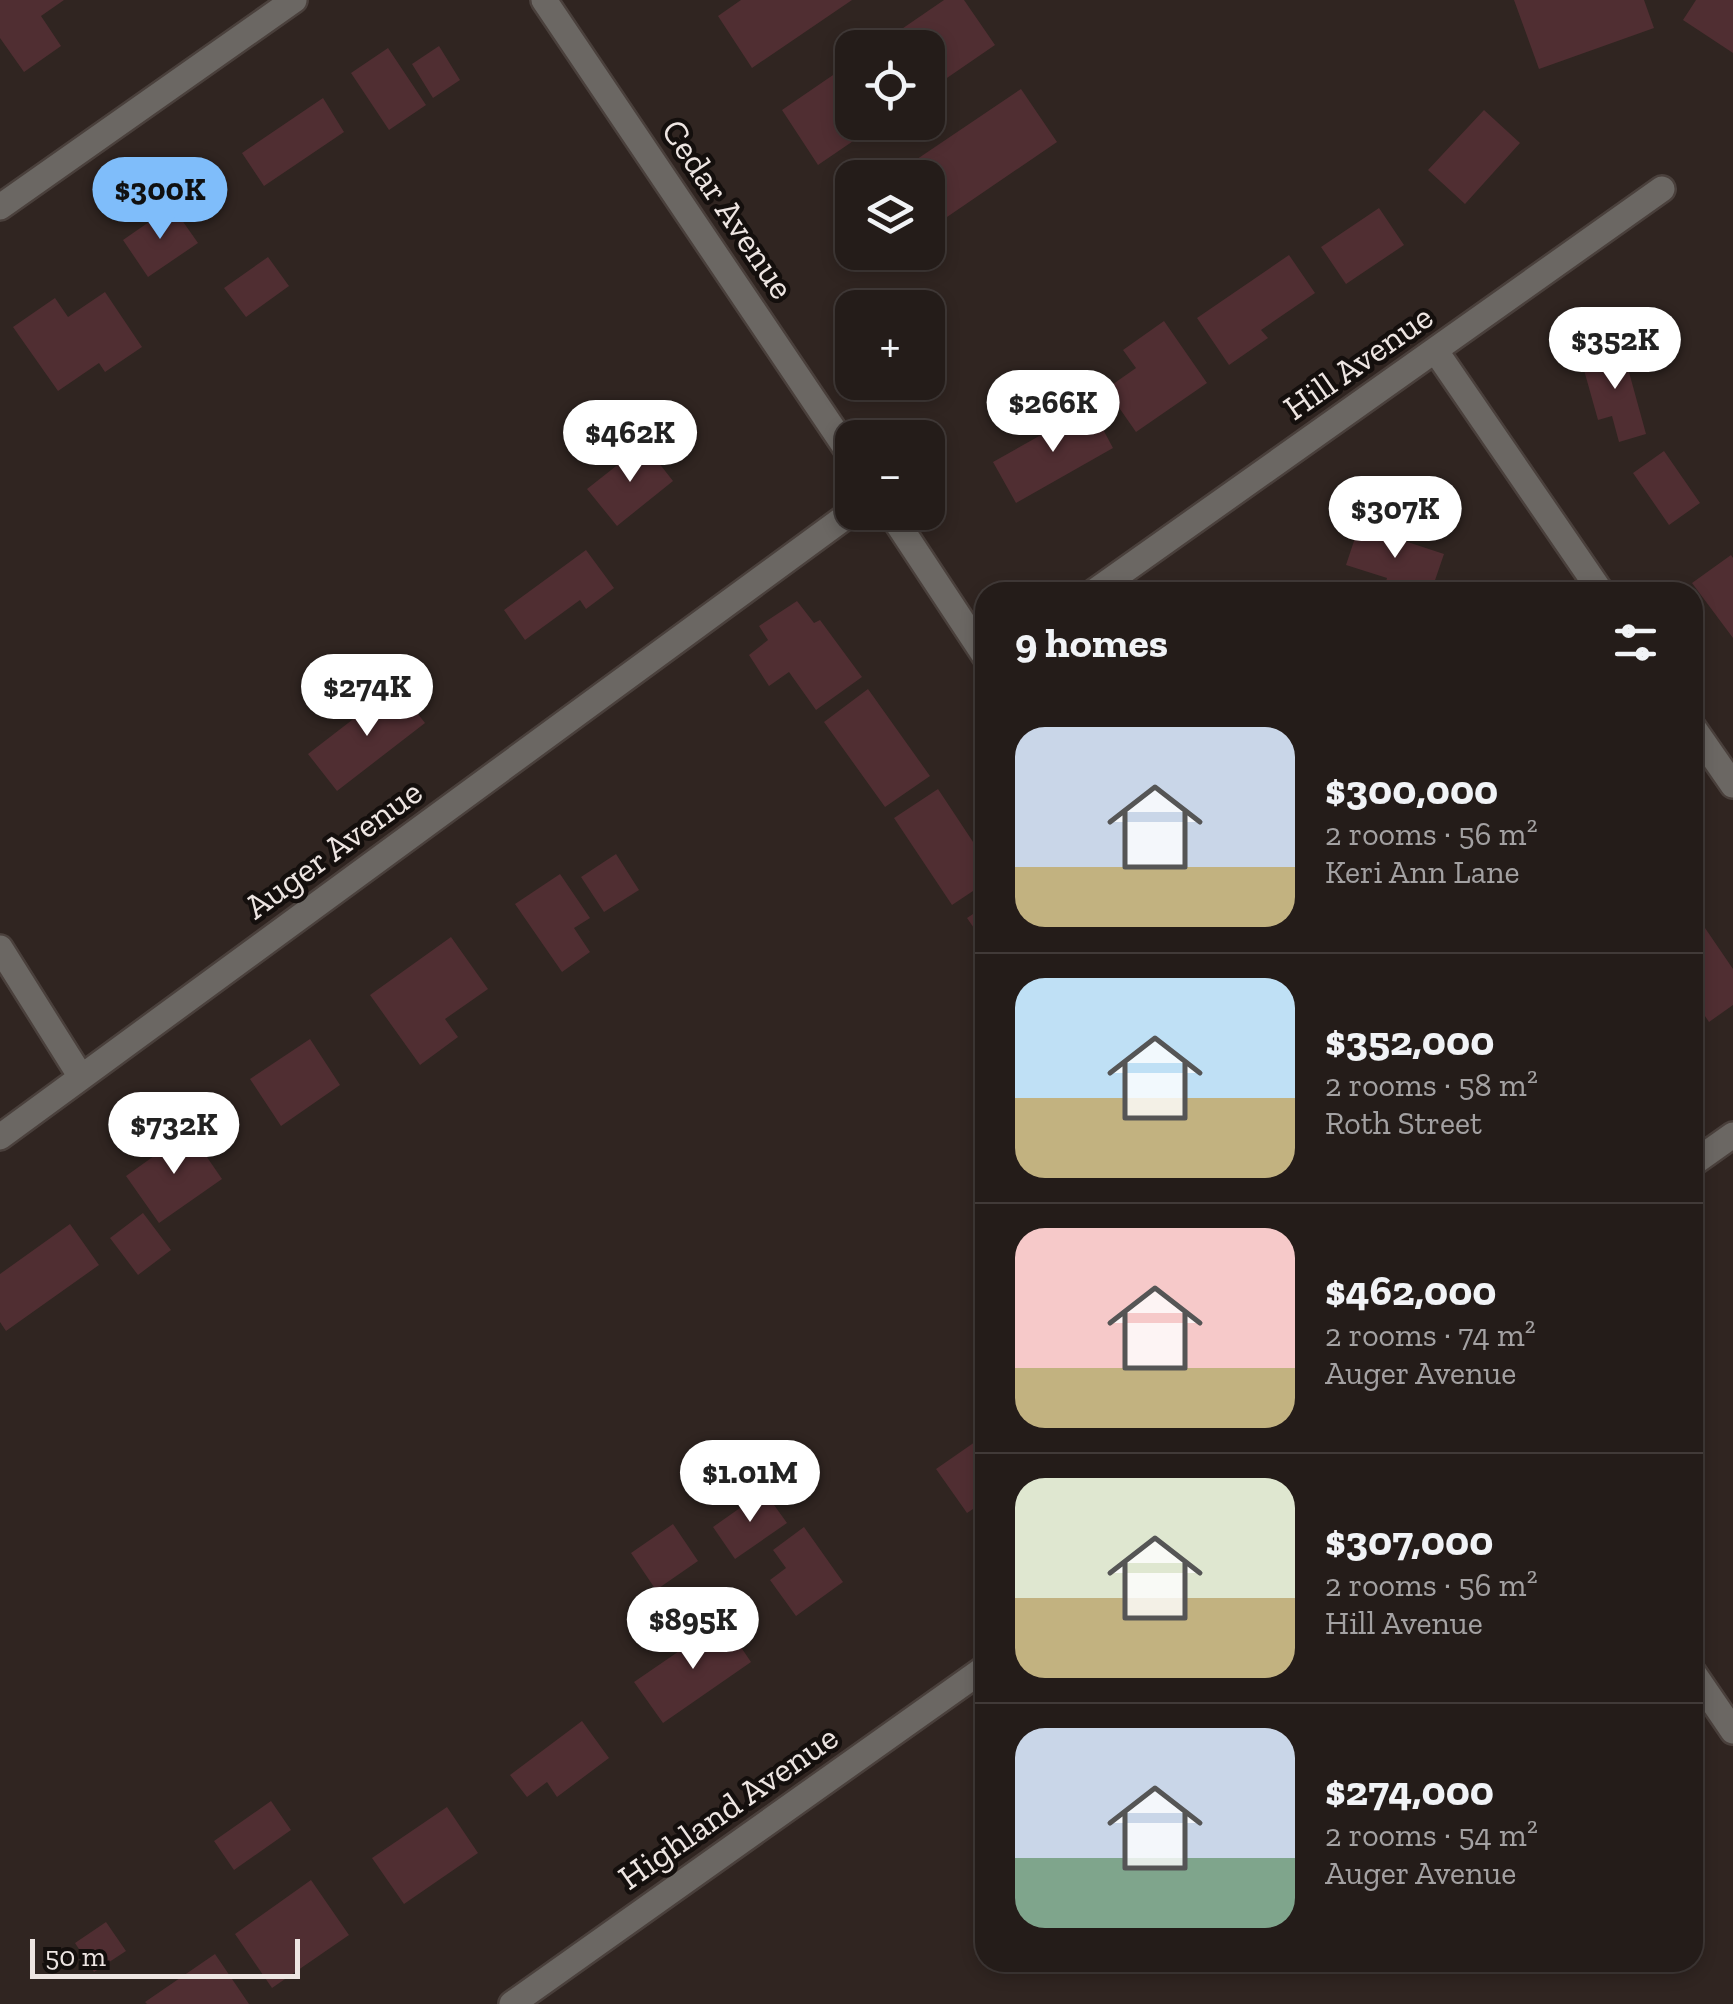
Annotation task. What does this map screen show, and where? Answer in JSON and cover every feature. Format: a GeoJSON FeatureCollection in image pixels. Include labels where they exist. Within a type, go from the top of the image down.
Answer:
{"type":"FeatureCollection","features":[{"type":"Feature","properties":{"kind":"street"},"geometry":{"type":"LineString","coordinates":[[0,206],[294,0]]}},
{"type":"Feature","properties":{"kind":"street","name":"Cedar Avenue"},"geometry":{"type":"LineString","coordinates":[[544,0],[835,431]]}},
{"type":"Feature","properties":{"kind":"street","name":"Hill Avenue"},"geometry":{"type":"LineString","coordinates":[[1108,582],[1662,189]]}},
{"type":"Feature","properties":{"kind":"street"},"geometry":{"type":"LineString","coordinates":[[1435,350],[1594,582]]}},
{"type":"Feature","properties":{"kind":"street","name":"Auger Avenue"},"geometry":{"type":"LineString","coordinates":[[0,1136],[835,524]]}},
{"type":"Feature","properties":{"kind":"street"},"geometry":{"type":"LineString","coordinates":[[902,530],[975,641]]}},
{"type":"Feature","properties":{"kind":"street"},"geometry":{"type":"LineString","coordinates":[[1703,742],[1733,784]]}},
{"type":"Feature","properties":{"kind":"street"},"geometry":{"type":"LineString","coordinates":[[0,948],[81,1077]]}},
{"type":"Feature","properties":{"kind":"street"},"geometry":{"type":"LineString","coordinates":[[1703,1156],[1733,1134]]}},
{"type":"Feature","properties":{"kind":"street","name":"Highland Avenue"},"geometry":{"type":"LineString","coordinates":[[512,2004],[975,1675]]}},
{"type":"Feature","properties":{"kind":"street"},"geometry":{"type":"LineString","coordinates":[[1703,1687],[1733,1732]]}},
{"type":"Feature","properties":{"kind":"building"},"geometry":{"type":"Polygon","coordinates":[[[0,0],[64,0],[41,16],[61,46],[24,72],[0,38],[0,0]]]}},
{"type":"Feature","properties":{"kind":"building"},"geometry":{"type":"Polygon","coordinates":[[[741,0],[852,0],[752,68],[718,16],[741,0]]]}},
{"type":"Feature","properties":{"kind":"building"},"geometry":{"type":"Polygon","coordinates":[[[944,0],[964,0],[995,45],[945,79],[945,30],[900,30],[944,0]]]}},
{"type":"Feature","properties":{"kind":"building"},"geometry":{"type":"Polygon","coordinates":[[[1514,0],[1644,0],[1654,28],[1539,69],[1514,0]]]}},
{"type":"Feature","properties":{"kind":"building"},"geometry":{"type":"Polygon","coordinates":[[[1696,0],[1733,0],[1733,53],[1683,20],[1696,0]]]}},
{"type":"Feature","properties":{"kind":"building"},"geometry":{"type":"Polygon","coordinates":[[[439,46],[460,80],[433,98],[412,64],[439,46]]]}},
{"type":"Feature","properties":{"kind":"building"},"geometry":{"type":"Polygon","coordinates":[[[388,48],[426,105],[389,130],[351,73],[388,48]]]}},
{"type":"Feature","properties":{"kind":"building"},"geometry":{"type":"Polygon","coordinates":[[[835,74],[835,140],[855,140],[818,165],[782,110],[835,74]]]}},
{"type":"Feature","properties":{"kind":"building"},"geometry":{"type":"Polygon","coordinates":[[[1021,89],[1057,142],[945,218],[945,160],[916,160],[1021,89]]]}},
{"type":"Feature","properties":{"kind":"building"},"geometry":{"type":"Polygon","coordinates":[[[323,98],[344,132],[264,186],[242,153],[323,98]]]}},
{"type":"Feature","properties":{"kind":"building"},"geometry":{"type":"Polygon","coordinates":[[[1484,110],[1520,143],[1465,204],[1428,170],[1484,110]]]}},
{"type":"Feature","properties":{"kind":"building"},"geometry":{"type":"Polygon","coordinates":[[[172,206],[198,243],[148,277],[123,240],[172,206]]]}},
{"type":"Feature","properties":{"kind":"building"},"geometry":{"type":"Polygon","coordinates":[[[1379,208],[1404,245],[1346,284],[1321,247],[1379,208]]]}},
{"type":"Feature","properties":{"kind":"building"},"geometry":{"type":"Polygon","coordinates":[[[1289,255],[1315,293],[1261,330],[1268,338],[1229,365],[1197,318],[1289,255]]]}},
{"type":"Feature","properties":{"kind":"building"},"geometry":{"type":"Polygon","coordinates":[[[268,257],[289,286],[246,317],[224,288],[268,257]]]}},
{"type":"Feature","properties":{"kind":"building"},"geometry":{"type":"Polygon","coordinates":[[[105,292],[142,347],[105,372],[99,363],[58,391],[13,327],[55,298],[68,317],[105,292]]]}},
{"type":"Feature","properties":{"kind":"building"},"geometry":{"type":"Polygon","coordinates":[[[1164,321],[1207,383],[1136,432],[1106,389],[1136,368],[1123,350],[1164,321]]]}},
{"type":"Feature","properties":{"kind":"building"},"geometry":{"type":"Polygon","coordinates":[[[1621,343],[1646,434],[1619,442],[1612,416],[1598,420],[1584,370],[1595,367],[1590,351],[1621,343]]]}},
{"type":"Feature","properties":{"kind":"building"},"geometry":{"type":"Polygon","coordinates":[[[1091,407],[1113,448],[1016,503],[993,462],[1091,407]]]}},
{"type":"Feature","properties":{"kind":"building"},"geometry":{"type":"Polygon","coordinates":[[[644,444],[673,481],[617,526],[587,489],[644,444]]]}},
{"type":"Feature","properties":{"kind":"building"},"geometry":{"type":"Polygon","coordinates":[[[1664,451],[1700,503],[1669,525],[1633,473],[1664,451]]]}},
{"type":"Feature","properties":{"kind":"building"},"geometry":{"type":"Polygon","coordinates":[[[1359,526],[1444,554],[1434,582],[1386,582],[1387,578],[1346,565],[1359,526]]]}},
{"type":"Feature","properties":{"kind":"building"},"geometry":{"type":"Polygon","coordinates":[[[586,550],[614,588],[586,609],[580,600],[525,640],[504,610],[586,550]]]}},
{"type":"Feature","properties":{"kind":"building"},"geometry":{"type":"Polygon","coordinates":[[[1731,555],[1733,638],[1703,598],[1703,582],[1693,582],[1731,555]]]}},
{"type":"Feature","properties":{"kind":"building"},"geometry":{"type":"Polygon","coordinates":[[[797,601],[814,623],[820,620],[862,677],[816,710],[789,672],[769,686],[749,655],[768,640],[759,626],[797,601]]]}},
{"type":"Feature","properties":{"kind":"building"},"geometry":{"type":"Polygon","coordinates":[[[396,686],[425,723],[337,791],[308,754],[396,686]]]}},
{"type":"Feature","properties":{"kind":"building"},"geometry":{"type":"Polygon","coordinates":[[[868,689],[930,776],[885,807],[824,722],[868,689]]]}},
{"type":"Feature","properties":{"kind":"building"},"geometry":{"type":"Polygon","coordinates":[[[938,789],[975,845],[975,890],[952,905],[894,818],[938,789]]]}},
{"type":"Feature","properties":{"kind":"building"},"geometry":{"type":"Polygon","coordinates":[[[616,854],[639,890],[604,912],[581,877],[616,854]]]}},
{"type":"Feature","properties":{"kind":"building"},"geometry":{"type":"Polygon","coordinates":[[[560,874],[590,918],[574,928],[590,952],[562,972],[515,904],[560,874]]]}},
{"type":"Feature","properties":{"kind":"building"},"geometry":{"type":"Polygon","coordinates":[[[975,913],[975,930],[967,918],[975,913]]]}},
{"type":"Feature","properties":{"kind":"building"},"geometry":{"type":"Polygon","coordinates":[[[1703,925],[1733,969],[1733,1005],[1709,1022],[1703,1013],[1703,925]]]}},
{"type":"Feature","properties":{"kind":"building"},"geometry":{"type":"Polygon","coordinates":[[[451,937],[488,989],[445,1019],[458,1037],[420,1065],[370,995],[451,937]]]}},
{"type":"Feature","properties":{"kind":"building"},"geometry":{"type":"Polygon","coordinates":[[[310,1039],[340,1085],[281,1126],[250,1079],[310,1039]]]}},
{"type":"Feature","properties":{"kind":"building"},"geometry":{"type":"Polygon","coordinates":[[[189,1131],[222,1179],[159,1223],[126,1176],[189,1131]]]}},
{"type":"Feature","properties":{"kind":"building"},"geometry":{"type":"Polygon","coordinates":[[[143,1213],[171,1250],[138,1275],[110,1238],[143,1213]]]}},
{"type":"Feature","properties":{"kind":"building"},"geometry":{"type":"Polygon","coordinates":[[[70,1224],[99,1265],[6,1331],[0,1322],[0,1274],[70,1224]]]}},
{"type":"Feature","properties":{"kind":"building"},"geometry":{"type":"Polygon","coordinates":[[[975,1442],[975,1508],[967,1513],[936,1469],[975,1442]]]}},
{"type":"Feature","properties":{"kind":"building"},"geometry":{"type":"Polygon","coordinates":[[[764,1491],[787,1523],[735,1559],[713,1527],[764,1491]]]}},
{"type":"Feature","properties":{"kind":"building"},"geometry":{"type":"Polygon","coordinates":[[[673,1524],[698,1561],[656,1590],[631,1553],[673,1524]]]}},
{"type":"Feature","properties":{"kind":"building"},"geometry":{"type":"Polygon","coordinates":[[[804,1527],[843,1582],[796,1616],[770,1580],[786,1568],[773,1550],[804,1527]]]}},
{"type":"Feature","properties":{"kind":"building"},"geometry":{"type":"Polygon","coordinates":[[[723,1621],[751,1662],[663,1723],[634,1682],[723,1621]]]}},
{"type":"Feature","properties":{"kind":"building"},"geometry":{"type":"Polygon","coordinates":[[[582,1721],[609,1758],[557,1797],[547,1782],[527,1797],[510,1775],[582,1721]]]}},
{"type":"Feature","properties":{"kind":"building"},"geometry":{"type":"Polygon","coordinates":[[[271,1801],[291,1830],[234,1870],[214,1841],[271,1801]]]}},
{"type":"Feature","properties":{"kind":"building"},"geometry":{"type":"Polygon","coordinates":[[[447,1807],[478,1853],[404,1904],[372,1858],[447,1807]]]}},
{"type":"Feature","properties":{"kind":"building"},"geometry":{"type":"Polygon","coordinates":[[[311,1880],[349,1935],[272,1988],[235,1934],[311,1880]]]}},
{"type":"Feature","properties":{"kind":"building"},"geometry":{"type":"Polygon","coordinates":[[[106,1922],[126,1951],[94,1972],[75,1943],[106,1922]]]}},
{"type":"Feature","properties":{"kind":"building"},"geometry":{"type":"Polygon","coordinates":[[[215,1954],[249,2004],[145,2002],[215,1954]]]}}]}
